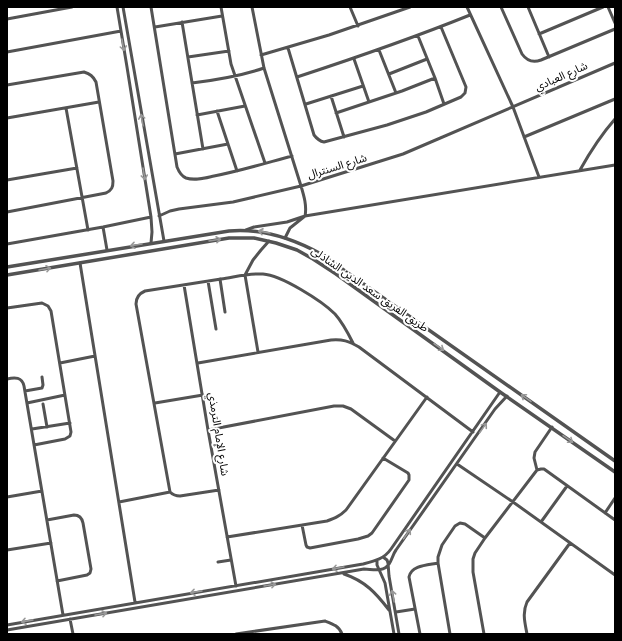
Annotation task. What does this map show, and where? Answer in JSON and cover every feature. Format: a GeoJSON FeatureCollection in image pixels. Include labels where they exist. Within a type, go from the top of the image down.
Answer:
{"type":"FeatureCollection","features":[{"type":"Feature","properties":{"kind":"street"},"geometry":{"type":"LineString","coordinates":[[7,19],[72,7]]}},
{"type":"Feature","properties":{"kind":"street"},"geometry":{"type":"LineString","coordinates":[[117,7],[151,218],[151,243]]}},
{"type":"Feature","properties":{"kind":"street"},"geometry":{"type":"LineString","coordinates":[[123,7],[164,241]]}},
{"type":"Feature","properties":{"kind":"street"},"geometry":{"type":"LineString","coordinates":[[151,7],[179,173],[184,178],[205,178],[292,156]]}},
{"type":"Feature","properties":{"kind":"street"},"geometry":{"type":"LineString","coordinates":[[221,7],[231,64],[265,164]]}},
{"type":"Feature","properties":{"kind":"street"},"geometry":{"type":"LineString","coordinates":[[252,7],[264,68],[301,186],[306,209],[305,216],[290,228],[285,238]]}},
{"type":"Feature","properties":{"kind":"street"},"geometry":{"type":"LineString","coordinates":[[350,7],[358,26]]}},
{"type":"Feature","properties":{"kind":"street"},"geometry":{"type":"LineString","coordinates":[[261,55],[358,26],[410,7]]}},
{"type":"Feature","properties":{"kind":"street"},"geometry":{"type":"LineString","coordinates":[[466,7],[513,107],[539,177]]}},
{"type":"Feature","properties":{"kind":"street"},"geometry":{"type":"LineString","coordinates":[[501,7],[522,54],[530,61],[536,62],[615,30]]}},
{"type":"Feature","properties":{"kind":"street"},"geometry":{"type":"LineString","coordinates":[[528,7],[549,57]]}},
{"type":"Feature","properties":{"kind":"street"},"geometry":{"type":"LineString","coordinates":[[539,34],[604,7]]}},
{"type":"Feature","properties":{"kind":"street"},"geometry":{"type":"LineString","coordinates":[[608,7],[615,23]]}},
{"type":"Feature","properties":{"kind":"street"},"geometry":{"type":"LineString","coordinates":[[297,77],[354,59],[470,15]]}},
{"type":"Feature","properties":{"kind":"street"},"geometry":{"type":"LineString","coordinates":[[155,27],[222,16]]}},
{"type":"Feature","properties":{"kind":"street"},"geometry":{"type":"LineString","coordinates":[[182,22],[203,149]]}},
{"type":"Feature","properties":{"kind":"street"},"geometry":{"type":"LineString","coordinates":[[288,48],[306,104],[314,135],[320,142],[324,142],[387,126],[461,97],[465,93],[466,87],[441,27]]}},
{"type":"Feature","properties":{"kind":"street"},"geometry":{"type":"LineString","coordinates":[[7,52],[121,31]]}},
{"type":"Feature","properties":{"kind":"street"},"geometry":{"type":"LineString","coordinates":[[418,36],[444,104]]}},
{"type":"Feature","properties":{"kind":"street"},"geometry":{"type":"LineString","coordinates":[[379,50],[396,93]]}},
{"type":"Feature","properties":{"kind":"street"},"geometry":{"type":"LineString","coordinates":[[188,57],[229,51]]}},
{"type":"Feature","properties":{"kind":"street"},"geometry":{"type":"LineString","coordinates":[[354,59],[369,102]]}},
{"type":"Feature","properties":{"kind":"street"},"geometry":{"type":"LineString","coordinates":[[389,74],[427,59]]}},
{"type":"Feature","properties":{"kind":"street","name":"شارع العبادي"},"geometry":{"type":"LineString","coordinates":[[513,107],[615,63]]}},
{"type":"Feature","properties":{"kind":"street"},"geometry":{"type":"LineString","coordinates":[[192,83],[235,76],[264,68]]}},
{"type":"Feature","properties":{"kind":"street"},"geometry":{"type":"LineString","coordinates":[[7,85],[84,72],[93,77],[96,82],[113,181],[111,190],[106,193],[7,212]]}},
{"type":"Feature","properties":{"kind":"street"},"geometry":{"type":"LineString","coordinates":[[336,113],[435,78]]}},
{"type":"Feature","properties":{"kind":"street"},"geometry":{"type":"LineString","coordinates":[[306,104],[363,86]]}},
{"type":"Feature","properties":{"kind":"street"},"geometry":{"type":"LineString","coordinates":[[331,96],[344,137]]}},
{"type":"Feature","properties":{"kind":"street"},"geometry":{"type":"LineString","coordinates":[[524,137],[615,99]]}},
{"type":"Feature","properties":{"kind":"street"},"geometry":{"type":"LineString","coordinates":[[7,118],[99,102]]}},
{"type":"Feature","properties":{"kind":"street"},"geometry":{"type":"LineString","coordinates":[[197,115],[245,106]]}},
{"type":"Feature","properties":{"kind":"street","name":"شارع السنترال"},"geometry":{"type":"LineString","coordinates":[[159,216],[179,209],[233,202],[301,186],[348,172],[403,154],[513,107]]}},
{"type":"Feature","properties":{"kind":"street"},"geometry":{"type":"LineString","coordinates":[[66,108],[88,230]]}},
{"type":"Feature","properties":{"kind":"street"},"geometry":{"type":"LineString","coordinates":[[217,111],[237,171]]}},
{"type":"Feature","properties":{"kind":"street"},"geometry":{"type":"LineString","coordinates":[[580,170],[592,148],[615,119]]}},
{"type":"Feature","properties":{"kind":"street"},"geometry":{"type":"LineString","coordinates":[[175,154],[228,144]]}},
{"type":"Feature","properties":{"kind":"street"},"geometry":{"type":"LineString","coordinates":[[246,230],[254,227],[287,222],[305,216],[615,165]]}},
{"type":"Feature","properties":{"kind":"street"},"geometry":{"type":"LineString","coordinates":[[7,180],[77,168]]}},
{"type":"Feature","properties":{"kind":"street"},"geometry":{"type":"LineString","coordinates":[[7,244],[151,218]]}},
{"type":"Feature","properties":{"kind":"street"},"geometry":{"type":"LineString","coordinates":[[103,227],[107,250]]}},
{"type":"Feature","properties":{"kind":"street","name":"طريق الفريق سعد الدين الشاذلى"},"geometry":{"type":"LineString","coordinates":[[7,267],[229,231],[246,230],[267,233],[295,240],[321,254],[615,461]]}},
{"type":"Feature","properties":{"kind":"street"},"geometry":{"type":"LineString","coordinates":[[152,232],[162,231]]}},
{"type":"Feature","properties":{"kind":"street"},"geometry":{"type":"LineString","coordinates":[[196,236],[192,239],[193,242],[196,243]]}},
{"type":"Feature","properties":{"kind":"street"},"geometry":{"type":"LineString","coordinates":[[180,246],[184,242],[181,238]]}},
{"type":"Feature","properties":{"kind":"street","name":"طريق الفريق سعد الدين الشاذلى"},"geometry":{"type":"LineString","coordinates":[[7,275],[229,238],[254,238],[286,246],[307,255],[336,274],[500,392],[615,472]]}},
{"type":"Feature","properties":{"kind":"street"},"geometry":{"type":"LineString","coordinates":[[258,352],[245,275],[253,260],[270,241]]}},
{"type":"Feature","properties":{"kind":"street"},"geometry":{"type":"LineString","coordinates":[[80,263],[135,602]]}},
{"type":"Feature","properties":{"kind":"street"},"geometry":{"type":"LineString","coordinates":[[13,266],[9,270],[10,274],[14,274]]}},
{"type":"Feature","properties":{"kind":"street"},"geometry":{"type":"LineString","coordinates":[[219,490],[180,496],[173,495],[170,492],[136,300],[138,296],[145,291],[245,275],[271,275],[280,278],[324,304],[340,321],[353,343]]}},
{"type":"Feature","properties":{"kind":"street"},"geometry":{"type":"LineString","coordinates":[[220,279],[225,312]]}},
{"type":"Feature","properties":{"kind":"street"},"geometry":{"type":"LineString","coordinates":[[208,281],[216,329]]}},
{"type":"Feature","properties":{"kind":"street","name":"شارع الإمام الترمذي"},"geometry":{"type":"LineString","coordinates":[[184,285],[236,586]]}},
{"type":"Feature","properties":{"kind":"street"},"geometry":{"type":"LineString","coordinates":[[371,299],[376,300],[378,294]]}},
{"type":"Feature","properties":{"kind":"street"},"geometry":{"type":"LineString","coordinates":[[383,308],[384,303],[389,301]]}},
{"type":"Feature","properties":{"kind":"street"},"geometry":{"type":"LineString","coordinates":[[7,308],[42,303],[48,306],[51,311],[66,395],[71,434],[67,439],[34,445]]}},
{"type":"Feature","properties":{"kind":"street"},"geometry":{"type":"LineString","coordinates":[[198,363],[331,340],[346,340],[353,343],[473,432]]}},
{"type":"Feature","properties":{"kind":"street"},"geometry":{"type":"LineString","coordinates":[[60,363],[94,356]]}},
{"type":"Feature","properties":{"kind":"street"},"geometry":{"type":"LineString","coordinates":[[7,379],[14,377],[20,379],[24,383],[26,391],[63,615]]}},
{"type":"Feature","properties":{"kind":"street"},"geometry":{"type":"LineString","coordinates":[[26,391],[42,388],[42,377]]}},
{"type":"Feature","properties":{"kind":"street"},"geometry":{"type":"LineString","coordinates":[[389,565],[379,570],[364,569],[7,630],[7,625],[49,617],[250,584],[363,564],[377,560],[383,557],[391,549],[500,392]]}},
{"type":"Feature","properties":{"kind":"street"},"geometry":{"type":"LineString","coordinates":[[27,403],[66,395]]}},
{"type":"Feature","properties":{"kind":"street"},"geometry":{"type":"LineString","coordinates":[[155,403],[203,395]]}},
{"type":"Feature","properties":{"kind":"street"},"geometry":{"type":"LineString","coordinates":[[399,634],[389,578],[389,565],[395,552],[440,487],[495,409],[507,396]]}},
{"type":"Feature","properties":{"kind":"street"},"geometry":{"type":"LineString","coordinates":[[227,537],[327,521],[336,518],[346,510],[426,397]]}},
{"type":"Feature","properties":{"kind":"street"},"geometry":{"type":"LineString","coordinates":[[43,404],[47,427]]}},
{"type":"Feature","properties":{"kind":"street"},"geometry":{"type":"LineString","coordinates":[[208,430],[343,406],[351,409],[395,441]]}},
{"type":"Feature","properties":{"kind":"street"},"geometry":{"type":"LineString","coordinates":[[491,406],[495,409]]}},
{"type":"Feature","properties":{"kind":"street"},"geometry":{"type":"LineString","coordinates":[[32,430],[70,423]]}},
{"type":"Feature","properties":{"kind":"street"},"geometry":{"type":"LineString","coordinates":[[537,470],[534,458],[535,452],[552,427]]}},
{"type":"Feature","properties":{"kind":"street"},"geometry":{"type":"LineString","coordinates":[[463,447],[467,450]]}},
{"type":"Feature","properties":{"kind":"street"},"geometry":{"type":"LineString","coordinates":[[302,525],[307,547],[310,548],[364,538],[372,533],[410,478],[408,473],[383,458]]}},
{"type":"Feature","properties":{"kind":"street"},"geometry":{"type":"LineString","coordinates":[[457,464],[615,575]]}},
{"type":"Feature","properties":{"kind":"street"},"geometry":{"type":"LineString","coordinates":[[484,634],[473,559],[475,553],[485,538],[537,470],[544,469],[615,520]]}},
{"type":"Feature","properties":{"kind":"street"},"geometry":{"type":"LineString","coordinates":[[440,479],[441,482],[444,482]]}},
{"type":"Feature","properties":{"kind":"street"},"geometry":{"type":"LineString","coordinates":[[437,484],[440,484],[440,487]]}},
{"type":"Feature","properties":{"kind":"street"},"geometry":{"type":"LineString","coordinates":[[541,522],[567,486]]}},
{"type":"Feature","properties":{"kind":"street"},"geometry":{"type":"LineString","coordinates":[[7,497],[42,491]]}},
{"type":"Feature","properties":{"kind":"street"},"geometry":{"type":"LineString","coordinates":[[119,502],[170,492]]}},
{"type":"Feature","properties":{"kind":"street"},"geometry":{"type":"LineString","coordinates":[[605,513],[615,498]]}},
{"type":"Feature","properties":{"kind":"street"},"geometry":{"type":"LineString","coordinates":[[47,520],[74,515],[81,518],[91,569],[91,572],[87,575],[57,581]]}},
{"type":"Feature","properties":{"kind":"street"},"geometry":{"type":"LineString","coordinates":[[450,634],[438,563],[440,551],[457,524],[465,524],[485,538]]}},
{"type":"Feature","properties":{"kind":"street"},"geometry":{"type":"LineString","coordinates":[[7,550],[51,543]]}},
{"type":"Feature","properties":{"kind":"street"},"geometry":{"type":"LineString","coordinates":[[527,634],[524,613],[527,602],[570,543]]}},
{"type":"Feature","properties":{"kind":"street"},"geometry":{"type":"LineString","coordinates":[[391,549],[392,552],[395,552]]}},
{"type":"Feature","properties":{"kind":"street"},"geometry":{"type":"LineString","coordinates":[[383,557],[387,560],[389,565]]}},
{"type":"Feature","properties":{"kind":"street"},"geometry":{"type":"LineString","coordinates":[[218,562],[231,560]]}},
{"type":"Feature","properties":{"kind":"street"},"geometry":{"type":"LineString","coordinates":[[377,560],[377,566],[384,580],[394,634]]}},
{"type":"Feature","properties":{"kind":"street"},"geometry":{"type":"LineString","coordinates":[[420,634],[409,576],[411,571],[416,568],[438,563]]}},
{"type":"Feature","properties":{"kind":"street"},"geometry":{"type":"LineString","coordinates":[[363,564],[364,569]]}},
{"type":"Feature","properties":{"kind":"street"},"geometry":{"type":"LineString","coordinates":[[343,573],[369,587],[377,594],[390,611]]}},
{"type":"Feature","properties":{"kind":"street"},"geometry":{"type":"LineString","coordinates":[[384,580],[389,578]]}},
{"type":"Feature","properties":{"kind":"street"},"geometry":{"type":"LineString","coordinates":[[250,584],[251,588]]}},
{"type":"Feature","properties":{"kind":"street"},"geometry":{"type":"LineString","coordinates":[[221,588],[221,593]]}},
{"type":"Feature","properties":{"kind":"street"},"geometry":{"type":"LineString","coordinates":[[155,599],[156,604]]}},
{"type":"Feature","properties":{"kind":"street"},"geometry":{"type":"LineString","coordinates":[[119,605],[120,611]]}},
{"type":"Feature","properties":{"kind":"street"},"geometry":{"type":"LineString","coordinates":[[396,612],[415,608]]}},
{"type":"Feature","properties":{"kind":"street"},"geometry":{"type":"LineString","coordinates":[[88,611],[88,616]]}},
{"type":"Feature","properties":{"kind":"street"},"geometry":{"type":"LineString","coordinates":[[49,617],[50,623]]}},
{"type":"Feature","properties":{"kind":"street"},"geometry":{"type":"LineString","coordinates":[[70,619],[73,634]]}},
{"type":"Feature","properties":{"kind":"street"},"geometry":{"type":"LineString","coordinates":[[236,634],[325,621],[338,627],[342,634]]}}]}
